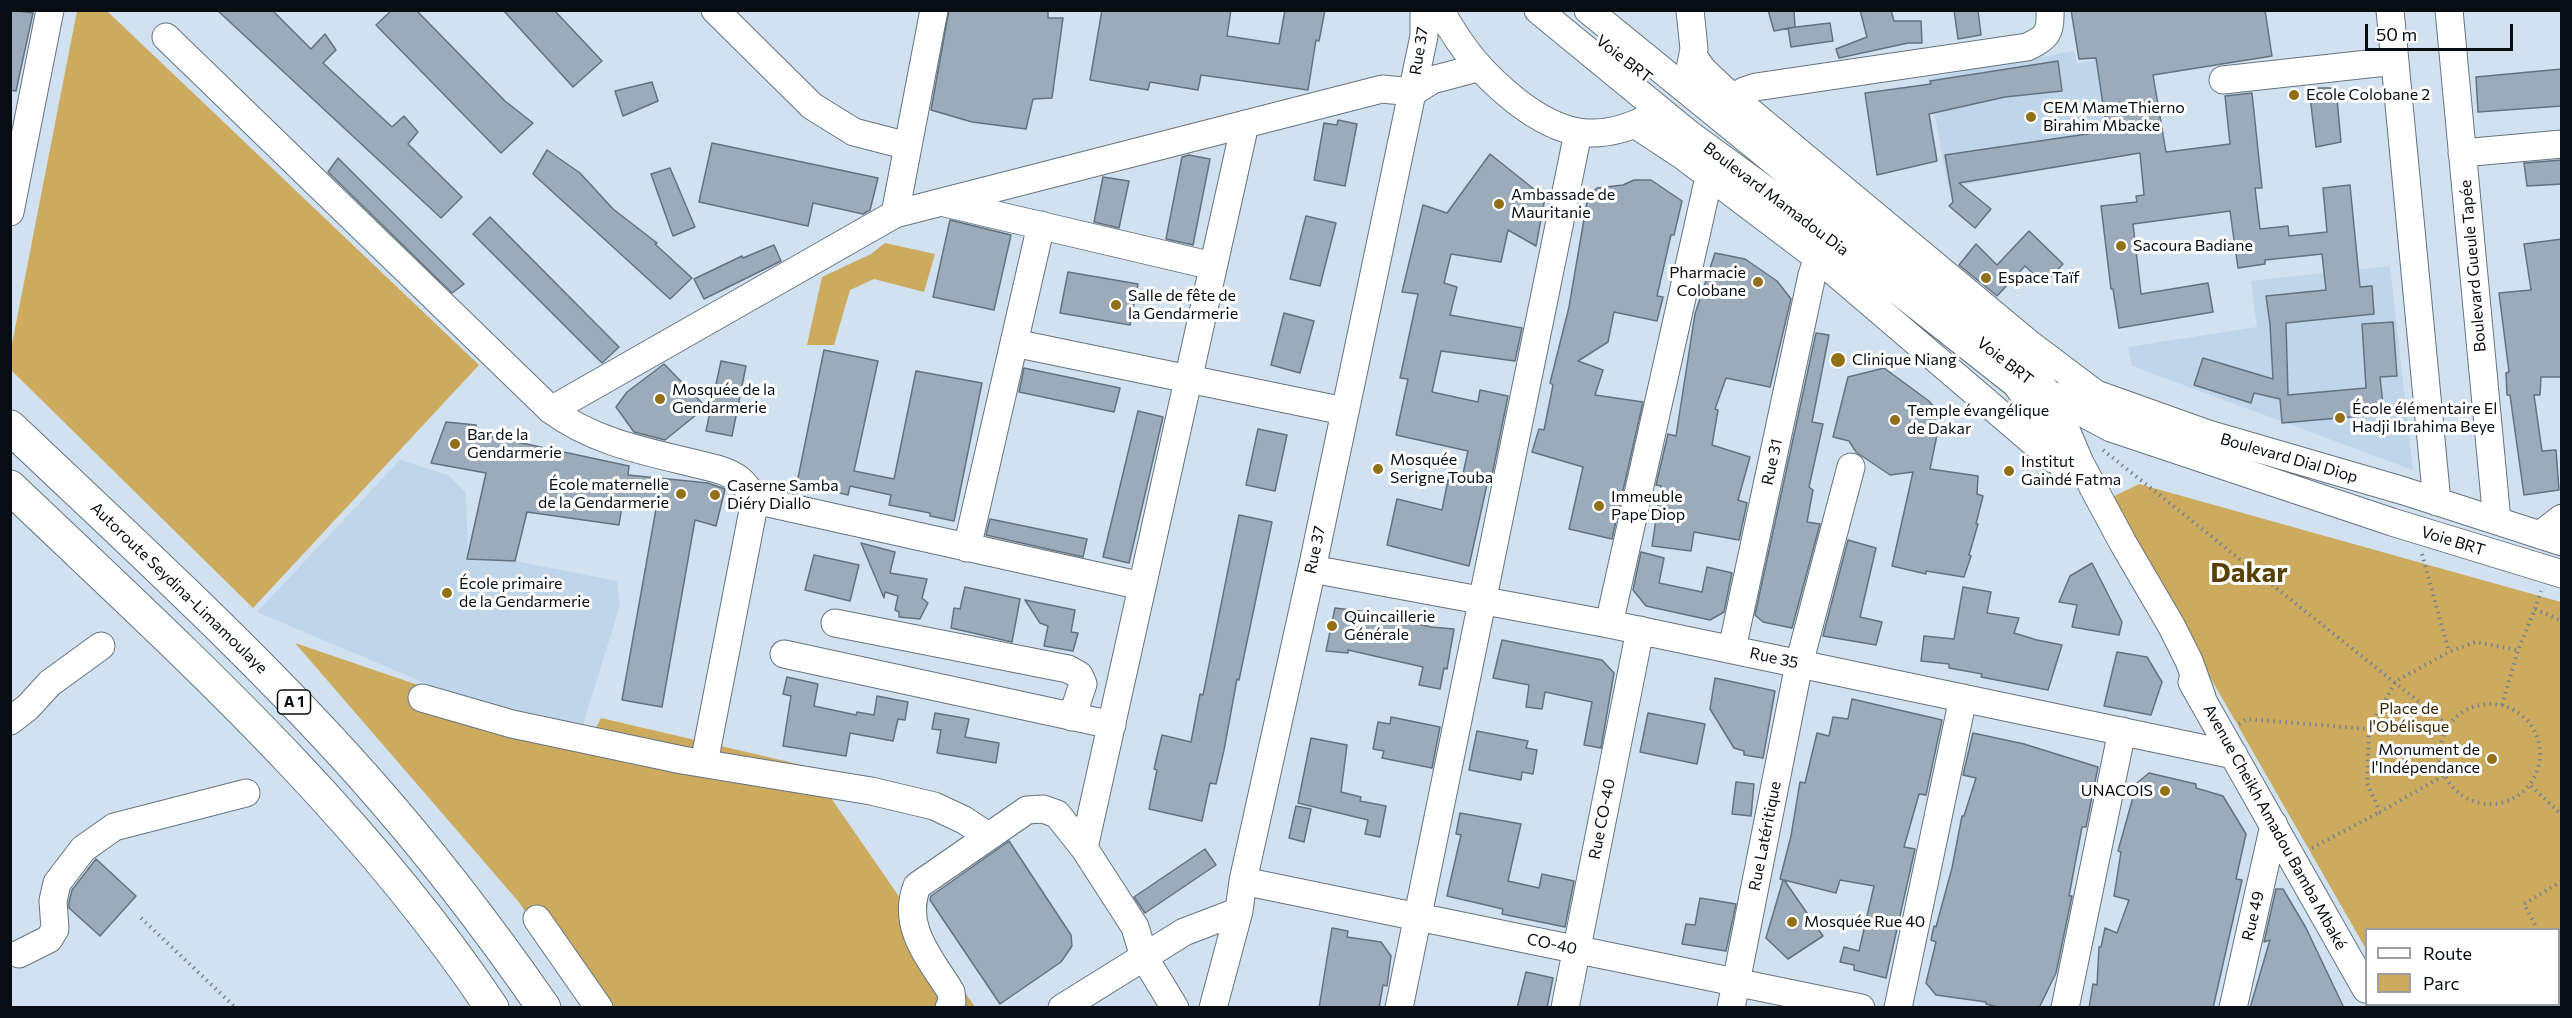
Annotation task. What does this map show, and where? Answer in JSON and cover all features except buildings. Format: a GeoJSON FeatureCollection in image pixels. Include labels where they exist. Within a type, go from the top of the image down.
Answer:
{"type":"FeatureCollection","features":[{"type":"Feature","properties":{"kind":"highway","name":"Autoroute Seydina-Limamoulaye"},"geometry":{"type":"LineString","coordinates":[[10,427],[202,608],[362,775],[473,911],[544,1008]]}},
{"type":"Feature","properties":{"kind":"highway","name":"A 1"},"geometry":{"type":"LineString","coordinates":[[10,487],[235,702],[285,755],[410,897],[492,1008]]}},
{"type":"Feature","properties":{"kind":"street"},"geometry":{"type":"LineString","coordinates":[[10,212],[14,173],[50,10]]}},
{"type":"Feature","properties":{"kind":"street"},"geometry":{"type":"LineString","coordinates":[[715,10],[812,106],[854,132],[908,146]]}},
{"type":"Feature","properties":{"kind":"street"},"geometry":{"type":"LineString","coordinates":[[895,214],[934,10]]}},
{"type":"Feature","properties":{"kind":"street","name":"Rue 37"},"geometry":{"type":"LineString","coordinates":[[1213,1008],[1239,910],[1243,881],[1413,92],[1424,36],[1424,10]]}},
{"type":"Feature","properties":{"kind":"street"},"geometry":{"type":"LineString","coordinates":[[1440,10],[1461,48],[1477,68],[1533,114],[1557,128],[1578,133],[1599,134],[1636,125],[1673,99],[1692,69],[1691,11]]}},
{"type":"Feature","properties":{"kind":"street","name":"Boulevard Mamadou Dia"},"geometry":{"type":"LineString","coordinates":[[1538,10],[1673,99],[2013,356],[2052,397]]}},
{"type":"Feature","properties":{"kind":"street","name":"Voie BRT"},"geometry":{"type":"LineString","coordinates":[[1564,10],[1673,99]]}},
{"type":"Feature","properties":{"kind":"street","name":"Boulevard Mamadou Dia"},"geometry":{"type":"LineString","coordinates":[[1588,10],[1673,99],[1689,134],[1822,231],[2016,384]]}},
{"type":"Feature","properties":{"kind":"street"},"geometry":{"type":"LineString","coordinates":[[1735,98],[1744,90],[1756,87],[2027,47],[2043,40],[2049,31],[2050,10]]}},
{"type":"Feature","properties":{"kind":"street"},"geometry":{"type":"LineString","coordinates":[[2390,10],[2437,502]]}},
{"type":"Feature","properties":{"kind":"street","name":"Boulevard Gueule Tapée"},"geometry":{"type":"LineString","coordinates":[[2449,10],[2497,521]]}},
{"type":"Feature","properties":{"kind":"street"},"geometry":{"type":"LineString","coordinates":[[165,37],[551,410],[570,424],[595,436],[734,474],[745,483],[755,500],[704,763]]}},
{"type":"Feature","properties":{"kind":"street"},"geometry":{"type":"LineString","coordinates":[[1636,125],[1683,156],[1815,266],[2043,449],[2082,461],[2077,435],[2089,404],[2027,342],[1735,98],[1703,70],[1693,56]]}},
{"type":"Feature","properties":{"kind":"street"},"geometry":{"type":"LineString","coordinates":[[2223,80],[2395,61]]}},
{"type":"Feature","properties":{"kind":"street","name":"Rue 37"},"geometry":{"type":"LineString","coordinates":[[1413,92],[1432,80],[1477,68]]}},
{"type":"Feature","properties":{"kind":"street"},"geometry":{"type":"LineString","coordinates":[[551,410],[895,214],[1382,89],[1413,92]]}},
{"type":"Feature","properties":{"kind":"street"},"geometry":{"type":"LineString","coordinates":[[1084,848],[1245,124]]}},
{"type":"Feature","properties":{"kind":"street"},"geometry":{"type":"LineString","coordinates":[[1399,1008],[1578,133]]}},
{"type":"Feature","properties":{"kind":"street"},"geometry":{"type":"LineString","coordinates":[[2462,153],[2562,144]]}},
{"type":"Feature","properties":{"kind":"street"},"geometry":{"type":"LineString","coordinates":[[1610,624],[1709,177]]}},
{"type":"Feature","properties":{"kind":"street"},"geometry":{"type":"LineString","coordinates":[[941,202],[1213,266]]}},
{"type":"Feature","properties":{"kind":"street"},"geometry":{"type":"LineString","coordinates":[[967,548],[1041,225]]}},
{"type":"Feature","properties":{"kind":"street","name":"Rue 31"},"geometry":{"type":"LineString","coordinates":[[1732,650],[1815,266]]}},
{"type":"Feature","properties":{"kind":"street"},"geometry":{"type":"LineString","coordinates":[[1014,343],[1344,411]]}},
{"type":"Feature","properties":{"kind":"street"},"geometry":{"type":"LineString","coordinates":[[2016,384],[2052,397]]}},
{"type":"Feature","properties":{"kind":"street","name":"Avenue Cheikh Amadou Bamba Mbaké"},"geometry":{"type":"LineString","coordinates":[[2016,384],[2036,412],[2082,461]]}},
{"type":"Feature","properties":{"kind":"street","name":"Voie BRT"},"geometry":{"type":"LineString","coordinates":[[2052,397],[2089,404],[2111,428],[2392,522],[2552,580]]}},
{"type":"Feature","properties":{"kind":"street","name":"Avenue Cheikh Amadou Bamba Mbaké"},"geometry":{"type":"LineString","coordinates":[[2052,397],[2123,543],[2172,627],[2189,661],[2202,696],[2365,986]]}},
{"type":"Feature","properties":{"kind":"street","name":"Boulevard Dial Diop"},"geometry":{"type":"LineString","coordinates":[[2089,404],[2208,434],[2551,538]]}},
{"type":"Feature","properties":{"kind":"street","name":"Rue Latéritique"},"geometry":{"type":"LineString","coordinates":[[1733,995],[1799,664],[1851,467]]}},
{"type":"Feature","properties":{"kind":"street"},"geometry":{"type":"LineString","coordinates":[[755,500],[1142,586]]}},
{"type":"Feature","properties":{"kind":"street"},"geometry":{"type":"LineString","coordinates":[[2551,538],[2562,518]]}},
{"type":"Feature","properties":{"kind":"street","name":"Rue 35"},"geometry":{"type":"LineString","coordinates":[[1312,569],[1610,624],[2122,731],[2228,744]]}},
{"type":"Feature","properties":{"kind":"street"},"geometry":{"type":"LineString","coordinates":[[835,623],[1068,669],[1079,675],[1083,684],[1072,717]]}},
{"type":"Feature","properties":{"kind":"street","name":"Rue CO-40"},"geometry":{"type":"LineString","coordinates":[[1565,1008],[1640,630]]}},
{"type":"Feature","properties":{"kind":"street"},"geometry":{"type":"LineString","coordinates":[[10,721],[50,683],[101,646]]}},
{"type":"Feature","properties":{"kind":"street"},"geometry":{"type":"LineString","coordinates":[[784,654],[1112,725]]}},
{"type":"Feature","properties":{"kind":"street"},"geometry":{"type":"LineString","coordinates":[[422,698],[512,724],[681,760],[871,791],[934,806],[964,820],[988,836]]}},
{"type":"Feature","properties":{"kind":"street"},"geometry":{"type":"LineString","coordinates":[[1898,1008],[1963,698]]}},
{"type":"Feature","properties":{"kind":"street"},"geometry":{"type":"LineString","coordinates":[[2065,1008],[2122,731]]}},
{"type":"Feature","properties":{"kind":"street"},"geometry":{"type":"LineString","coordinates":[[19,954],[49,939],[55,929],[53,901],[57,883],[83,849],[114,827],[246,793]]}},
{"type":"Feature","properties":{"kind":"street"},"geometry":{"type":"LineString","coordinates":[[949,1008],[952,1002],[951,992],[915,935],[911,901],[917,886],[1028,810],[1043,809],[1057,814],[1084,848],[1135,927],[1144,957],[1175,1008]]}},
{"type":"Feature","properties":{"kind":"street","name":"Rue 49"},"geometry":{"type":"LineString","coordinates":[[2233,1008],[2274,825]]}},
{"type":"Feature","properties":{"kind":"street","name":"CO-40"},"geometry":{"type":"LineString","coordinates":[[1243,881],[1576,949],[1733,995],[1861,1008]]}},
{"type":"Feature","properties":{"kind":"street"},"geometry":{"type":"LineString","coordinates":[[1062,1008],[1184,932],[1239,910]]}},
{"type":"Feature","properties":{"kind":"street"},"geometry":{"type":"LineString","coordinates":[[537,919],[599,1008]]}},
{"type":"Feature","properties":{"kind":"path"},"geometry":{"type":"LineString","coordinates":[[2082,461],[2396,681],[2448,725]]}},
{"type":"Feature","properties":{"kind":"path"},"geometry":{"type":"LineString","coordinates":[[2421,550],[2449,652]]}},
{"type":"Feature","properties":{"kind":"path"},"geometry":{"type":"LineString","coordinates":[[2502,705],[2518,650],[2535,609],[2552,580]]}},
{"type":"Feature","properties":{"kind":"path"},"geometry":{"type":"LineString","coordinates":[[2535,609],[2562,621]]}},
{"type":"Feature","properties":{"kind":"path"},"geometry":{"type":"LineString","coordinates":[[2380,812],[2367,783],[2369,729],[2396,681],[2449,652],[2475,642],[2518,650]]}},
{"type":"Feature","properties":{"kind":"path"},"geometry":{"type":"LineString","coordinates":[[2482,704],[2502,705],[2525,717],[2539,737],[2541,763],[2531,786],[2502,805],[2467,801],[2443,776],[2439,750],[2448,725],[2463,711],[2482,704]]}},
{"type":"Feature","properties":{"kind":"path"},"geometry":{"type":"LineString","coordinates":[[2228,744],[2247,720],[2369,729]]}},
{"type":"Feature","properties":{"kind":"path"},"geometry":{"type":"LineString","coordinates":[[2292,858],[2443,776]]}},
{"type":"Feature","properties":{"kind":"path"},"geometry":{"type":"LineString","coordinates":[[2531,786],[2562,815]]}},
{"type":"Feature","properties":{"kind":"path"},"geometry":{"type":"LineString","coordinates":[[2537,928],[2524,904],[2562,881]]}},
{"type":"Feature","properties":{"kind":"path"},"geometry":{"type":"LineString","coordinates":[[141,918],[236,1008]]}},
{"type":"Feature","properties":{"kind":"shaded area","name":"CEM MameThierno Birahim Mbacke"},"geometry":{"type":"Polygon","coordinates":[[[2074,51],[2077,64],[2119,54],[2132,155],[1948,187],[1928,78],[2074,51]]]}},
{"type":"Feature","properties":{"kind":"shaded area","name":"École élémentaire El Hadji Ibrahima Beye"},"geometry":{"type":"Polygon","coordinates":[[[2390,266],[2413,470],[2132,366],[2128,347],[2257,327],[2251,281],[2390,266]]]}},
{"type":"Feature","properties":{"kind":"shaded area","name":"École primaire de la Gendarmerie"},"geometry":{"type":"Polygon","coordinates":[[[400,460],[448,475],[466,493],[468,559],[515,561],[617,581],[620,605],[581,731],[477,705],[257,612],[400,460]]]}},
{"type":"Feature","properties":{"kind":"green space"},"geometry":{"type":"Polygon","coordinates":[[[77,11],[107,11],[479,365],[253,608],[11,370],[11,349],[77,11]]]}},
{"type":"Feature","properties":{"kind":"green space"},"geometry":{"type":"Polygon","coordinates":[[[885,243],[935,254],[924,292],[874,279],[850,290],[834,345],[807,345],[822,277],[871,254],[885,243]]]}},
{"type":"Feature","properties":{"kind":"green space","name":"Place de l'Obélisque"},"geometry":{"type":"Polygon","coordinates":[[[2139,484],[2561,602],[2561,1007],[2400,1007],[2560,1006],[2560,928],[2365,928],[2365,947],[2108,499],[2139,484]]]}},
{"type":"Feature","properties":{"kind":"green space"},"geometry":{"type":"Polygon","coordinates":[[[295,643],[588,743],[601,718],[832,772],[829,795],[975,1007],[592,1007],[518,901],[295,643]]]}},
{"type":"Feature","properties":{"kind":"place","name":"Ecole Colobane 2"},"geometry":{"type":"Point","coordinates":[2294,95]}},
{"type":"Feature","properties":{"kind":"place","name":"CEM MameThierno Birahim Mbacke"},"geometry":{"type":"Point","coordinates":[2031,117]}},
{"type":"Feature","properties":{"kind":"place","name":"Ambassade de Mauritanie"},"geometry":{"type":"Point","coordinates":[1499,204]}},
{"type":"Feature","properties":{"kind":"place","name":"Sacoura Badiane"},"geometry":{"type":"Point","coordinates":[2121,246]}},
{"type":"Feature","properties":{"kind":"place","name":"Espace Taïf"},"geometry":{"type":"Point","coordinates":[1986,278]}},
{"type":"Feature","properties":{"kind":"place","name":"Pharmacie Colobane"},"geometry":{"type":"Point","coordinates":[1758,282]}},
{"type":"Feature","properties":{"kind":"place","name":"Salle de fête de la Gendarmerie"},"geometry":{"type":"Point","coordinates":[1116,305]}},
{"type":"Feature","properties":{"kind":"place","name":"Clinique Niang"},"geometry":{"type":"Point","coordinates":[1838,360]}},
{"type":"Feature","properties":{"kind":"place","name":"Mosquée de la Gendarmerie"},"geometry":{"type":"Point","coordinates":[660,399]}},
{"type":"Feature","properties":{"kind":"place","name":"École élémentaire El Hadji Ibrahima Beye"},"geometry":{"type":"Point","coordinates":[2340,418]}},
{"type":"Feature","properties":{"kind":"place","name":"Temple évangélique de Dakar"},"geometry":{"type":"Point","coordinates":[1895,420]}},
{"type":"Feature","properties":{"kind":"place","name":"Bar de la Gendarmerie"},"geometry":{"type":"Point","coordinates":[455,444]}},
{"type":"Feature","properties":{"kind":"place","name":"Mosquée Serigne Touba"},"geometry":{"type":"Point","coordinates":[1378,469]}},
{"type":"Feature","properties":{"kind":"place","name":"Institut Gaindé Fatma"},"geometry":{"type":"Point","coordinates":[2009,471]}},
{"type":"Feature","properties":{"kind":"place","name":"École maternelle de la Gendarmerie"},"geometry":{"type":"Point","coordinates":[681,494]}},
{"type":"Feature","properties":{"kind":"place","name":"Caserne Samba Diéry Diallo"},"geometry":{"type":"Point","coordinates":[715,495]}},
{"type":"Feature","properties":{"kind":"place","name":"Immeuble Pape Diop"},"geometry":{"type":"Point","coordinates":[1599,506]}},
{"type":"Feature","properties":{"kind":"place","name":"École primaire de la Gendarmerie"},"geometry":{"type":"Point","coordinates":[447,593]}},
{"type":"Feature","properties":{"kind":"place","name":"Quincaillerie Générale"},"geometry":{"type":"Point","coordinates":[1332,626]}},
{"type":"Feature","properties":{"kind":"place","name":"Monument de l'Indépendance"},"geometry":{"type":"Point","coordinates":[2492,759]}},
{"type":"Feature","properties":{"kind":"place","name":"UNACOIS"},"geometry":{"type":"Point","coordinates":[2165,791]}},
{"type":"Feature","properties":{"kind":"place","name":"Mosquée Rue 40"},"geometry":{"type":"Point","coordinates":[1792,922]}},
{"type":"Feature","properties":{"kind":"district","name":"Dakar"},"geometry":{"type":"Point","coordinates":[2249,573]}}]}
